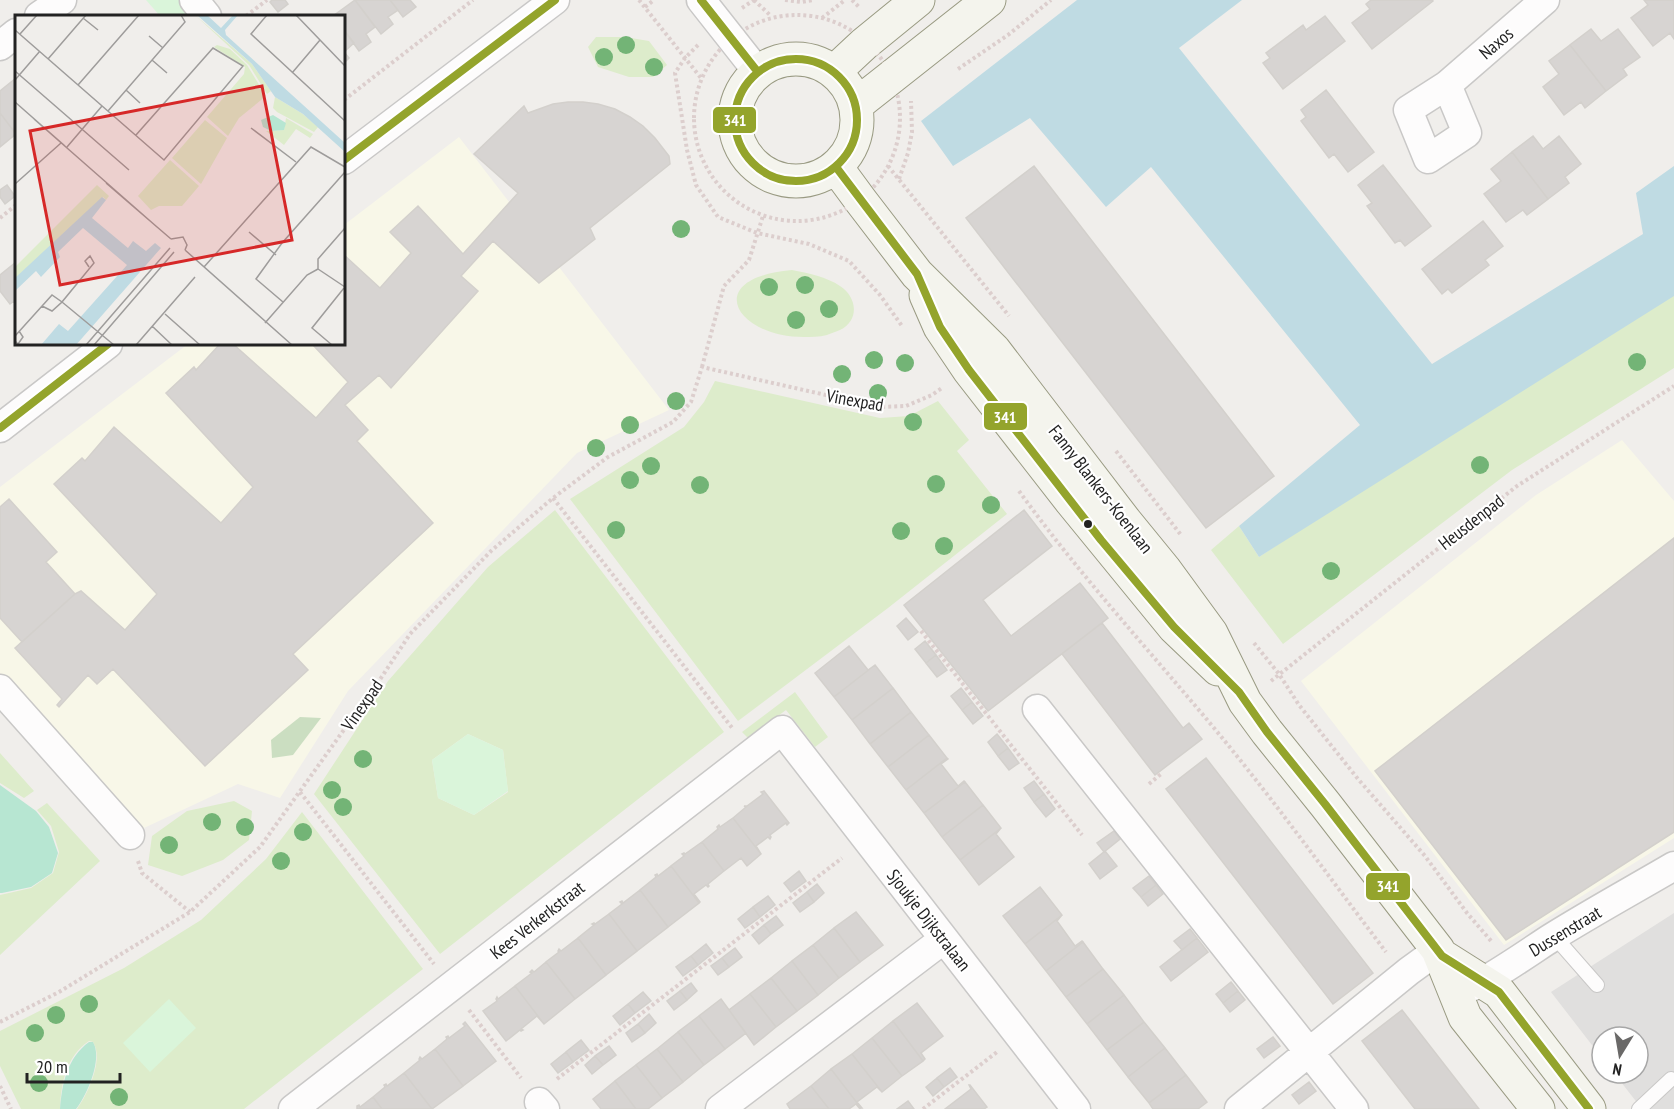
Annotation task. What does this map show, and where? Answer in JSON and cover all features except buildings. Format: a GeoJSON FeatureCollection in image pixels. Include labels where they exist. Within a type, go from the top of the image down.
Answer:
{"type":"FeatureCollection","features":[{"type":"Feature","properties":{"kind":"street"},"geometry":{"type":"LineString","coordinates":[[40,15],[62,0]]}},
{"type":"Feature","properties":{"kind":"street"},"geometry":{"type":"LineString","coordinates":[[194,0],[206,15]]}},
{"type":"Feature","properties":{"kind":"street"},"geometry":{"type":"LineString","coordinates":[[345,159],[555,0]]}},
{"type":"Feature","properties":{"kind":"street"},"geometry":{"type":"LineString","coordinates":[[701,0],[758,71]]}},
{"type":"Feature","properties":{"kind":"street"},"geometry":{"type":"LineString","coordinates":[[834,72],[918,0]]}},
{"type":"Feature","properties":{"kind":"street"},"geometry":{"type":"LineString","coordinates":[[856,105],[989,0]]}},
{"type":"Feature","properties":{"kind":"street","name":"Naxos"},"geometry":{"type":"LineString","coordinates":[[1447,86],[1545,0]]}},
{"type":"Feature","properties":{"kind":"street"},"geometry":{"type":"LineString","coordinates":[[0,46],[15,34]]}},
{"type":"Feature","properties":{"kind":"street"},"geometry":{"type":"LineString","coordinates":[[796,58],[816,61],[834,72],[848,87],[856,105],[858,122],[855,139],[848,154],[836,167],[817,178],[796,182],[774,178],[755,167],[741,150],[734,130],[735,108],[743,87],[758,71],[776,61],[796,58]]}},
{"type":"Feature","properties":{"kind":"street","name":"Fanny Blankers-Koenlaan"},"geometry":{"type":"LineString","coordinates":[[836,167],[917,274],[994,350],[1165,570],[1211,633],[1239,692],[1267,732],[1440,953],[1469,985],[1499,992],[1589,1109]]}},
{"type":"Feature","properties":{"kind":"street","name":"Fanny Blankers-Koenlaan"},"geometry":{"type":"LineString","coordinates":[[917,274],[940,327],[969,370],[1101,540],[1174,627],[1239,692]]}},
{"type":"Feature","properties":{"kind":"street"},"geometry":{"type":"LineString","coordinates":[[0,428],[107,345]]}},
{"type":"Feature","properties":{"kind":"street"},"geometry":{"type":"LineString","coordinates":[[0,689],[130,835]]}},
{"type":"Feature","properties":{"kind":"street"},"geometry":{"type":"LineString","coordinates":[[1037,709],[1354,1109]]}},
{"type":"Feature","properties":{"kind":"street","name":"Kees Verkerkstraat"},"geometry":{"type":"LineString","coordinates":[[292,1109],[782,730]]}},
{"type":"Feature","properties":{"kind":"street","name":"Sjoukje Dijkstralaan"},"geometry":{"type":"LineString","coordinates":[[782,730],[1076,1109]]}},
{"type":"Feature","properties":{"kind":"street","name":"Dussenstraat"},"geometry":{"type":"LineString","coordinates":[[1469,985],[1511,964],[1554,936],[1674,866]]}},
{"type":"Feature","properties":{"kind":"street"},"geometry":{"type":"LineString","coordinates":[[732,1105],[944,939]]}},
{"type":"Feature","properties":{"kind":"street"},"geometry":{"type":"LineString","coordinates":[[1239,1109],[1404,975],[1440,953]]}},
{"type":"Feature","properties":{"kind":"street","name":"Fanny Blankers-Koenlaan"},"geometry":{"type":"LineString","coordinates":[[1469,985],[1465,1017],[1538,1109]]}},
{"type":"Feature","properties":{"kind":"lane"},"geometry":{"type":"LineString","coordinates":[[1554,936],[1597,986]]}},
{"type":"Feature","properties":{"kind":"lane"},"geometry":{"type":"LineString","coordinates":[[1639,1109],[1671,1079]]}},
{"type":"Feature","properties":{"kind":"path"},"geometry":{"type":"LineString","coordinates":[[247,15],[267,0]]}},
{"type":"Feature","properties":{"kind":"path"},"geometry":{"type":"LineString","coordinates":[[345,99],[473,0]]}},
{"type":"Feature","properties":{"kind":"path"},"geometry":{"type":"LineString","coordinates":[[639,0],[701,78]]}},
{"type":"Feature","properties":{"kind":"path"},"geometry":{"type":"LineString","coordinates":[[645,8],[654,0]]}},
{"type":"Feature","properties":{"kind":"path"},"geometry":{"type":"LineString","coordinates":[[771,16],[754,0],[725,29],[685,57],[675,73],[687,150],[696,185],[718,217],[758,233],[808,244],[849,261],[880,295],[907,334]]}},
{"type":"Feature","properties":{"kind":"path"},"geometry":{"type":"LineString","coordinates":[[785,0],[802,2],[814,0]]}},
{"type":"Feature","properties":{"kind":"path"},"geometry":{"type":"LineString","coordinates":[[822,18],[845,0]]}},
{"type":"Feature","properties":{"kind":"path"},"geometry":{"type":"LineString","coordinates":[[955,71],[1008,35],[1051,0]]}},
{"type":"Feature","properties":{"kind":"path"},"geometry":{"type":"LineString","coordinates":[[799,14],[822,18],[851,32],[871,51],[889,78],[898,109],[892,160],[878,185],[849,210],[832,218],[810,223],[787,222],[763,216],[736,198],[715,175],[699,148],[694,120],[701,78],[723,43],[725,29],[745,26],[771,16],[799,14]]}},
{"type":"Feature","properties":{"kind":"path"},"geometry":{"type":"LineString","coordinates":[[898,109],[911,100]]}},
{"type":"Feature","properties":{"kind":"path"},"geometry":{"type":"LineString","coordinates":[[888,166],[1013,321]]}},
{"type":"Feature","properties":{"kind":"path"},"geometry":{"type":"LineString","coordinates":[[0,218],[15,206]]}},
{"type":"Feature","properties":{"kind":"path","name":"Vinexpad"},"geometry":{"type":"LineString","coordinates":[[0,1022],[59,992],[190,912],[260,847],[410,634],[491,551],[553,498],[608,458],[673,422],[691,402],[724,286],[749,260],[763,216]]}},
{"type":"Feature","properties":{"kind":"path","name":"Vinexpad"},"geometry":{"type":"LineString","coordinates":[[702,367],[879,407],[906,406],[932,395],[969,370]]}},
{"type":"Feature","properties":{"kind":"path","name":"Heusdenpad"},"geometry":{"type":"LineString","coordinates":[[1279,674],[1517,486],[1674,386]]}},
{"type":"Feature","properties":{"kind":"path"},"geometry":{"type":"LineString","coordinates":[[1115,450],[1183,536]]}},
{"type":"Feature","properties":{"kind":"path"},"geometry":{"type":"LineString","coordinates":[[1014,483],[1088,580],[1214,728],[1404,975]]}},
{"type":"Feature","properties":{"kind":"path"},"geometry":{"type":"LineString","coordinates":[[553,498],[752,754]]}},
{"type":"Feature","properties":{"kind":"path"},"geometry":{"type":"LineString","coordinates":[[921,631],[1082,835]]}},
{"type":"Feature","properties":{"kind":"path"},"geometry":{"type":"LineString","coordinates":[[1253,642],[1350,769],[1425,856],[1467,913],[1511,964]]}},
{"type":"Feature","properties":{"kind":"path"},"geometry":{"type":"LineString","coordinates":[[1149,784],[1161,774]]}},
{"type":"Feature","properties":{"kind":"path"},"geometry":{"type":"LineString","coordinates":[[300,792],[540,1102],[866,839]]}},
{"type":"Feature","properties":{"kind":"path"},"geometry":{"type":"LineString","coordinates":[[130,835],[142,873],[190,912]]}},
{"type":"Feature","properties":{"kind":"path"},"geometry":{"type":"LineString","coordinates":[[923,1109],[1019,1035]]}},
{"type":"Feature","properties":{"kind":"path"},"geometry":{"type":"LineString","coordinates":[[0,1086],[11,1109]]}},
{"type":"Feature","properties":{"kind":"shaded area"},"geometry":{"type":"Polygon","coordinates":[[[459,137],[669,410],[577,453],[348,691],[280,798],[238,784],[144,828],[0,674],[0,487],[187,345],[345,345],[345,224],[459,137]]]}},
{"type":"Feature","properties":{"kind":"shaded area"},"geometry":{"type":"Polygon","coordinates":[[[1622,440],[1674,501],[1674,838],[1504,945],[1301,681],[1536,495],[1622,440]]]}},
{"type":"Feature","properties":{"kind":"shaded area"},"geometry":{"type":"Polygon","coordinates":[[[1674,913],[1674,1109],[1642,1109],[1623,1085],[1650,1085],[1650,1025],[1590,1025],[1590,1042],[1551,992],[1674,913]]]}},
{"type":"Feature","properties":{"kind":"green space"},"geometry":{"type":"Polygon","coordinates":[[[146,0],[180,0],[193,15],[159,15],[146,0]]]}},
{"type":"Feature","properties":{"kind":"green space"},"geometry":{"type":"Polygon","coordinates":[[[596,37],[625,37],[649,41],[667,65],[653,77],[629,77],[598,67],[588,47],[596,37]]]}},
{"type":"Feature","properties":{"kind":"green space"},"geometry":{"type":"Polygon","coordinates":[[[792,270],[823,278],[846,291],[854,308],[851,320],[846,326],[827,335],[804,337],[780,334],[760,328],[746,318],[738,306],[738,295],[746,284],[764,275],[792,270]]]}},
{"type":"Feature","properties":{"kind":"green space"},"geometry":{"type":"Polygon","coordinates":[[[1674,279],[1674,368],[1512,470],[1283,644],[1211,550],[1239,526],[1259,557],[1674,279]]]}},
{"type":"Feature","properties":{"kind":"green space"},"geometry":{"type":"Polygon","coordinates":[[[715,381],[880,418],[909,416],[938,401],[969,440],[957,451],[1007,514],[888,608],[738,721],[570,499],[684,427],[704,402],[715,381]]]}},
{"type":"Feature","properties":{"kind":"green space"},"geometry":{"type":"Polygon","coordinates":[[[555,510],[724,732],[440,954],[314,794],[388,681],[488,567],[555,510]],[[468,734],[432,760],[438,798],[474,815],[508,792],[503,750],[468,734]]]}},
{"type":"Feature","properties":{"kind":"green space"},"geometry":{"type":"Polygon","coordinates":[[[795,692],[828,737],[815,747],[786,710],[748,738],[742,732],[795,692]]]}},
{"type":"Feature","properties":{"kind":"green space"},"geometry":{"type":"Polygon","coordinates":[[[300,717],[321,718],[293,755],[272,758],[271,740],[300,717]]]}},
{"type":"Feature","properties":{"kind":"green space"},"geometry":{"type":"Polygon","coordinates":[[[468,734],[503,750],[508,791],[474,815],[438,798],[432,760],[468,734]]]}},
{"type":"Feature","properties":{"kind":"green space"},"geometry":{"type":"Polygon","coordinates":[[[0,753],[34,791],[24,798],[0,783],[0,753]]]}},
{"type":"Feature","properties":{"kind":"green space"},"geometry":{"type":"Polygon","coordinates":[[[0,785],[36,811],[49,827],[58,853],[52,873],[31,887],[2,893],[0,893],[0,785]]]}},
{"type":"Feature","properties":{"kind":"green space"},"geometry":{"type":"Polygon","coordinates":[[[234,801],[252,811],[249,840],[223,860],[182,876],[148,865],[152,836],[187,811],[234,801]]]}},
{"type":"Feature","properties":{"kind":"green space"},"geometry":{"type":"Polygon","coordinates":[[[47,803],[100,861],[0,955],[0,895],[31,888],[53,873],[59,852],[51,826],[37,810],[47,803]]]}},
{"type":"Feature","properties":{"kind":"green space"},"geometry":{"type":"Polygon","coordinates":[[[302,812],[423,969],[244,1109],[77,1109],[86,1095],[96,1067],[96,1049],[93,1042],[89,1041],[75,1054],[66,1071],[60,1109],[21,1109],[0,1066],[0,1031],[124,968],[201,920],[266,859],[302,812]]]}},
{"type":"Feature","properties":{"kind":"green space"},"geometry":{"type":"Polygon","coordinates":[[[169,999],[196,1028],[150,1072],[123,1043],[169,999]]]}},
{"type":"Feature","properties":{"kind":"green space"},"geometry":{"type":"Polygon","coordinates":[[[89,1042],[93,1042],[96,1058],[89,1086],[76,1109],[60,1109],[67,1072],[75,1056],[89,1042]]]}},
{"type":"Feature","properties":{"kind":"water"},"geometry":{"type":"Polygon","coordinates":[[[1077,0],[1242,0],[1179,48],[1432,364],[1643,234],[1636,193],[1674,166],[1674,296],[1259,557],[1239,526],[1360,425],[1151,167],[1106,207],[1030,118],[953,166],[921,121],[1077,0]]]}},
{"type":"Feature","properties":{"kind":"transit line","name":"341"},"geometry":{"type":"LineString","coordinates":[[345,159],[555,0]]}},
{"type":"Feature","properties":{"kind":"transit line","name":"341"},"geometry":{"type":"LineString","coordinates":[[701,0],[757,71]]}},
{"type":"Feature","properties":{"kind":"transit line","name":"341"},"geometry":{"type":"LineString","coordinates":[[796,59],[819,63],[839,77],[853,97],[857,120],[853,143],[839,163],[819,177],[796,181],[773,177],[753,163],[739,143],[735,120],[739,97],[753,77],[773,63],[796,59]]}},
{"type":"Feature","properties":{"kind":"transit line","name":"341"},"geometry":{"type":"LineString","coordinates":[[836,167],[917,274],[940,327],[969,370],[1101,540],[1174,627],[1239,692],[1267,732],[1442,956],[1499,992],[1589,1109]]}},
{"type":"Feature","properties":{"kind":"transit line","name":"341"},"geometry":{"type":"LineString","coordinates":[[0,428],[107,345]]}}]}
